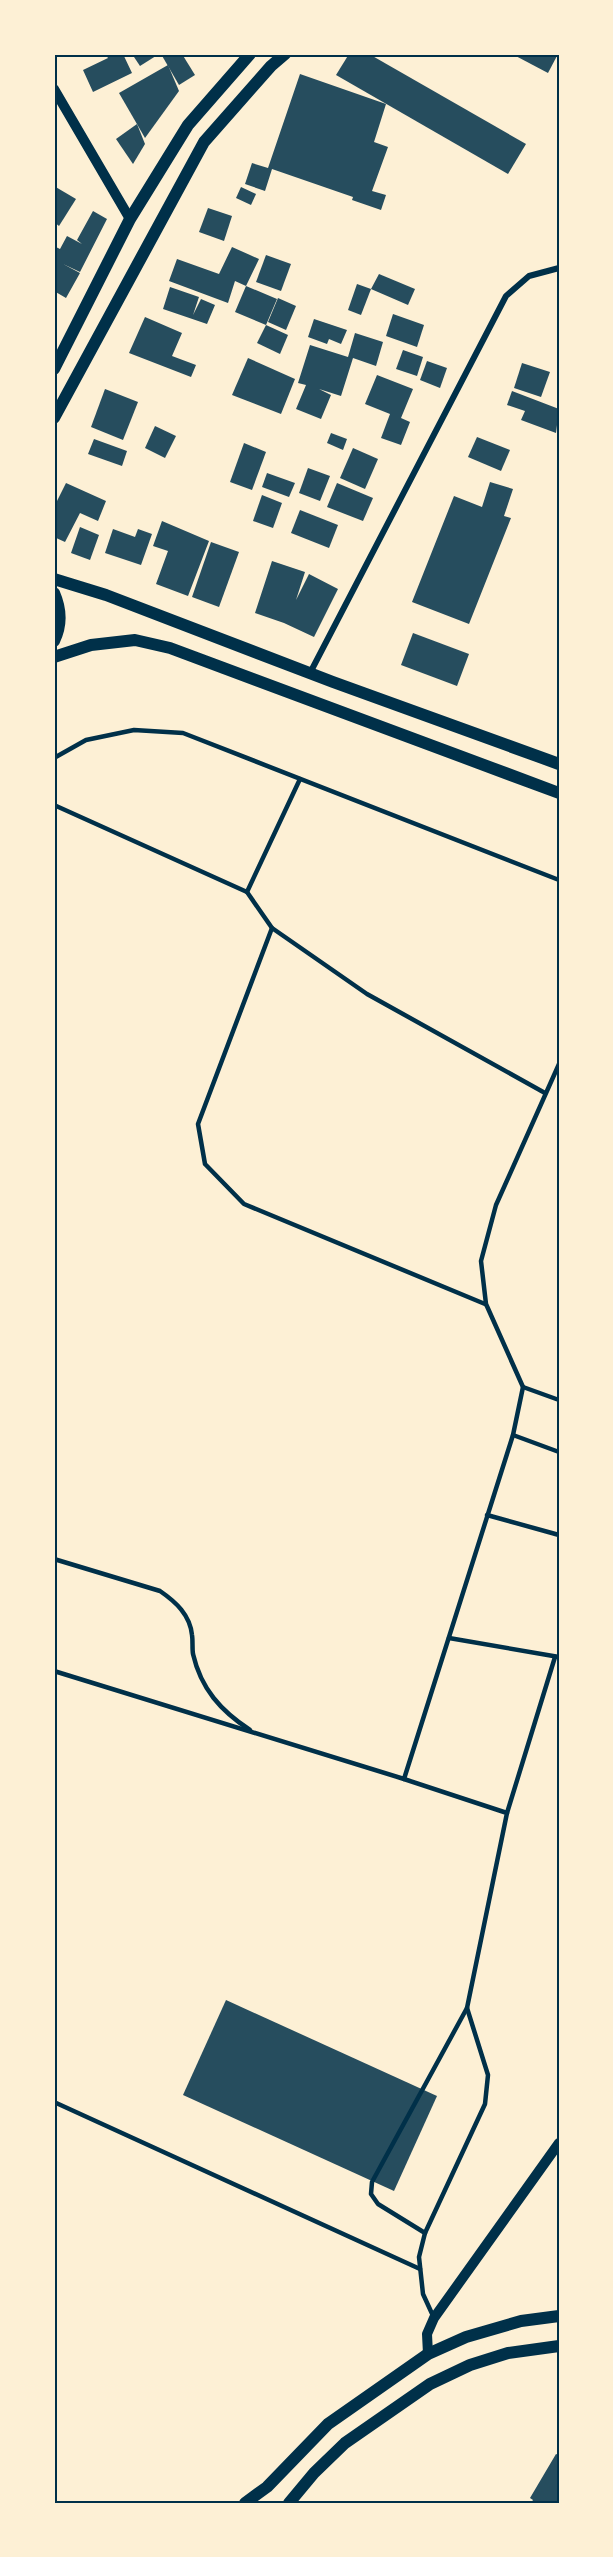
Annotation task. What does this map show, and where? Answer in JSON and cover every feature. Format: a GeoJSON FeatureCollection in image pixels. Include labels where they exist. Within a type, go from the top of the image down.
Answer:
{"type":"FeatureCollection","features":[{"type":"Feature","properties":{"kind":"main road"},"geometry":{"type":"LineString","coordinates":[[54,369],[130,219],[188,126],[250,54]]}},
{"type":"Feature","properties":{"kind":"main road"},"geometry":{"type":"LineString","coordinates":[[54,418],[204,142],[271,66],[285,54]]}},
{"type":"Feature","properties":{"kind":"main road"},"geometry":{"type":"LineString","coordinates":[[54,579],[106,595],[559,764]]}},
{"type":"Feature","properties":{"kind":"main road"},"geometry":{"type":"LineString","coordinates":[[54,593],[60,621],[54,641]]}},
{"type":"Feature","properties":{"kind":"main road"},"geometry":{"type":"LineString","coordinates":[[54,657],[91,645],[135,640],[170,648],[559,793]]}},
{"type":"Feature","properties":{"kind":"main road"},"geometry":{"type":"LineString","coordinates":[[246,2503],[267,2487],[328,2424],[428,2354],[466,2337],[521,2321],[559,2316]]}},
{"type":"Feature","properties":{"kind":"main road"},"geometry":{"type":"LineString","coordinates":[[289,2503],[314,2473],[345,2443],[430,2384],[470,2365],[508,2353],[559,2346]]}},
{"type":"Feature","properties":{"kind":"street"},"geometry":{"type":"LineString","coordinates":[[54,89],[130,219]]}},
{"type":"Feature","properties":{"kind":"street"},"geometry":{"type":"LineString","coordinates":[[310,673],[507,296],[529,276],[559,268]]}},
{"type":"Feature","properties":{"kind":"street"},"geometry":{"type":"LineString","coordinates":[[428,2354],[427,2334],[434,2318],[559,2143]]}},
{"type":"Feature","properties":{"kind":"lane"},"geometry":{"type":"LineString","coordinates":[[54,758],[86,740],[134,730],[183,734],[559,880]]}},
{"type":"Feature","properties":{"kind":"lane"},"geometry":{"type":"LineString","coordinates":[[248,892],[300,779]]}},
{"type":"Feature","properties":{"kind":"lane"},"geometry":{"type":"LineString","coordinates":[[54,805],[248,892],[272,928],[367,994],[545,1093]]}},
{"type":"Feature","properties":{"kind":"lane"},"geometry":{"type":"LineString","coordinates":[[272,928],[198,1124],[205,1164],[244,1204],[486,1304]]}},
{"type":"Feature","properties":{"kind":"lane"},"geometry":{"type":"LineString","coordinates":[[404,1779],[513,1435],[523,1387],[486,1304],[481,1261],[496,1205],[559,1065]]}},
{"type":"Feature","properties":{"kind":"lane"},"geometry":{"type":"LineString","coordinates":[[523,1387],[559,1400]]}},
{"type":"Feature","properties":{"kind":"lane"},"geometry":{"type":"LineString","coordinates":[[513,1435],[559,1452]]}},
{"type":"Feature","properties":{"kind":"lane"},"geometry":{"type":"LineString","coordinates":[[487,1515],[559,1535]]}},
{"type":"Feature","properties":{"kind":"lane"},"geometry":{"type":"LineString","coordinates":[[54,1559],[160,1591],[175,1601],[186,1616],[192,1633],[193,1653],[205,1686],[226,1714],[256,1734]]}},
{"type":"Feature","properties":{"kind":"lane"},"geometry":{"type":"LineString","coordinates":[[425,2233],[378,2204],[371,2194],[372,2182],[467,2008],[507,1813],[557,1657],[448,1638]]}},
{"type":"Feature","properties":{"kind":"lane"},"geometry":{"type":"LineString","coordinates":[[54,1671],[507,1813]]}},
{"type":"Feature","properties":{"kind":"lane"},"geometry":{"type":"LineString","coordinates":[[434,2318],[423,2294],[419,2257],[425,2233],[485,2104],[488,2090],[488,2075],[467,2008]]}},
{"type":"Feature","properties":{"kind":"lane"},"geometry":{"type":"LineString","coordinates":[[54,2102],[420,2269]]}},
{"type":"Feature","properties":{"kind":"building"},"geometry":{"type":"Polygon","coordinates":[[[105,54],[123,54],[132,73],[93,92],[83,70],[108,58],[105,54]]]}},
{"type":"Feature","properties":{"kind":"building"},"geometry":{"type":"Polygon","coordinates":[[[132,54],[159,54],[140,66],[132,54]]]}},
{"type":"Feature","properties":{"kind":"building"},"geometry":{"type":"Polygon","coordinates":[[[161,54],[182,54],[195,75],[179,85],[161,54]]]}},
{"type":"Feature","properties":{"kind":"building"},"geometry":{"type":"Polygon","coordinates":[[[349,54],[369,54],[526,144],[508,174],[336,75],[349,54]]]}},
{"type":"Feature","properties":{"kind":"building"},"geometry":{"type":"Polygon","coordinates":[[[512,54],[558,54],[548,73],[512,54]]]}},
{"type":"Feature","properties":{"kind":"building"},"geometry":{"type":"Polygon","coordinates":[[[168,65],[179,91],[145,138],[119,93],[168,65]]]}},
{"type":"Feature","properties":{"kind":"building"},"geometry":{"type":"Polygon","coordinates":[[[300,74],[386,104],[374,142],[388,147],[372,191],[386,195],[381,210],[352,200],[353,197],[272,169],[265,191],[245,184],[252,163],[268,168],[300,74]]]}},
{"type":"Feature","properties":{"kind":"building"},"geometry":{"type":"Polygon","coordinates":[[[137,124],[145,144],[133,164],[116,139],[137,124]]]}},
{"type":"Feature","properties":{"kind":"building"},"geometry":{"type":"Polygon","coordinates":[[[54,186],[76,199],[59,226],[54,222],[54,186]]]}},
{"type":"Feature","properties":{"kind":"building"},"geometry":{"type":"Polygon","coordinates":[[[241,187],[256,194],[251,205],[236,198],[241,187]]]}},
{"type":"Feature","properties":{"kind":"building"},"geometry":{"type":"Polygon","coordinates":[[[208,208],[232,216],[224,241],[199,232],[208,208]]]}},
{"type":"Feature","properties":{"kind":"building"},"geometry":{"type":"Polygon","coordinates":[[[93,211],[107,219],[80,272],[63,264],[80,273],[66,298],[54,291],[54,246],[60,249],[67,236],[82,244],[77,240],[93,211]]]}},
{"type":"Feature","properties":{"kind":"building"},"geometry":{"type":"Polygon","coordinates":[[[232,247],[259,259],[246,286],[235,281],[228,303],[169,281],[177,259],[219,274],[232,247]]]}},
{"type":"Feature","properties":{"kind":"building"},"geometry":{"type":"Polygon","coordinates":[[[266,255],[291,264],[281,291],[256,282],[266,255]]]}},
{"type":"Feature","properties":{"kind":"building"},"geometry":{"type":"Polygon","coordinates":[[[379,274],[415,289],[408,305],[371,289],[379,274]]]}},
{"type":"Feature","properties":{"kind":"building"},"geometry":{"type":"Polygon","coordinates":[[[357,284],[371,289],[361,315],[348,310],[357,284]]]}},
{"type":"Feature","properties":{"kind":"building"},"geometry":{"type":"Polygon","coordinates":[[[246,286],[277,299],[266,325],[235,312],[246,286]]]}},
{"type":"Feature","properties":{"kind":"building"},"geometry":{"type":"Polygon","coordinates":[[[170,287],[199,297],[193,315],[201,299],[215,305],[207,324],[163,309],[170,287]]]}},
{"type":"Feature","properties":{"kind":"building"},"geometry":{"type":"Polygon","coordinates":[[[278,298],[296,306],[286,330],[268,322],[278,298]]]}},
{"type":"Feature","properties":{"kind":"building"},"geometry":{"type":"Polygon","coordinates":[[[393,314],[424,325],[417,347],[386,336],[393,314]]]}},
{"type":"Feature","properties":{"kind":"building"},"geometry":{"type":"Polygon","coordinates":[[[145,317],[182,333],[172,356],[196,365],[191,377],[129,353],[145,317]]]}},
{"type":"Feature","properties":{"kind":"building"},"geometry":{"type":"Polygon","coordinates":[[[314,319],[347,330],[341,344],[329,339],[327,344],[308,337],[314,319]]]}},
{"type":"Feature","properties":{"kind":"building"},"geometry":{"type":"Polygon","coordinates":[[[266,325],[288,335],[280,354],[257,343],[266,325]]]}},
{"type":"Feature","properties":{"kind":"building"},"geometry":{"type":"Polygon","coordinates":[[[355,333],[383,342],[376,366],[353,358],[341,396],[319,389],[331,395],[321,419],[296,409],[306,385],[298,383],[310,345],[348,357],[355,333]]]}},
{"type":"Feature","properties":{"kind":"building"},"geometry":{"type":"Polygon","coordinates":[[[403,350],[423,357],[417,376],[396,369],[403,350]]]}},
{"type":"Feature","properties":{"kind":"building"},"geometry":{"type":"Polygon","coordinates":[[[248,358],[295,379],[281,414],[232,395],[248,358]]]}},
{"type":"Feature","properties":{"kind":"building"},"geometry":{"type":"Polygon","coordinates":[[[427,361],[447,368],[440,388],[420,380],[427,361]]]}},
{"type":"Feature","properties":{"kind":"building"},"geometry":{"type":"Polygon","coordinates":[[[522,363],[550,372],[541,397],[514,388],[522,363]]]}},
{"type":"Feature","properties":{"kind":"building"},"geometry":{"type":"Polygon","coordinates":[[[377,375],[413,389],[401,418],[410,422],[401,445],[381,438],[390,414],[365,404],[377,375]]]}},
{"type":"Feature","properties":{"kind":"building"},"geometry":{"type":"Polygon","coordinates":[[[105,389],[138,402],[123,440],[91,427],[105,389]]]}},
{"type":"Feature","properties":{"kind":"building"},"geometry":{"type":"Polygon","coordinates":[[[512,391],[559,409],[556,433],[521,420],[525,411],[507,405],[512,391]]]}},
{"type":"Feature","properties":{"kind":"building"},"geometry":{"type":"Polygon","coordinates":[[[155,426],[176,436],[165,458],[145,448],[155,426]]]}},
{"type":"Feature","properties":{"kind":"building"},"geometry":{"type":"Polygon","coordinates":[[[331,433],[347,439],[343,450],[327,443],[331,433]]]}},
{"type":"Feature","properties":{"kind":"building"},"geometry":{"type":"Polygon","coordinates":[[[477,437],[510,450],[501,471],[468,457],[477,437]]]}},
{"type":"Feature","properties":{"kind":"building"},"geometry":{"type":"Polygon","coordinates":[[[94,439],[127,451],[122,466],[88,454],[94,439]]]}},
{"type":"Feature","properties":{"kind":"building"},"geometry":{"type":"Polygon","coordinates":[[[244,443],[266,452],[252,490],[230,482],[244,443]]]}},
{"type":"Feature","properties":{"kind":"building"},"geometry":{"type":"Polygon","coordinates":[[[353,448],[378,459],[365,489],[340,478],[353,448]]]}},
{"type":"Feature","properties":{"kind":"building"},"geometry":{"type":"Polygon","coordinates":[[[308,468],[330,476],[320,501],[299,493],[308,468]]]}},
{"type":"Feature","properties":{"kind":"building"},"geometry":{"type":"Polygon","coordinates":[[[267,473],[295,483],[289,497],[262,487],[267,473]]]}},
{"type":"Feature","properties":{"kind":"building"},"geometry":{"type":"Polygon","coordinates":[[[490,482],[513,489],[504,516],[511,518],[469,624],[412,602],[454,496],[482,507],[490,482]]]}},
{"type":"Feature","properties":{"kind":"building"},"geometry":{"type":"Polygon","coordinates":[[[66,483],[106,501],[98,521],[80,513],[65,542],[54,537],[54,507],[66,483]]]}},
{"type":"Feature","properties":{"kind":"building"},"geometry":{"type":"Polygon","coordinates":[[[337,483],[373,498],[363,521],[327,507],[337,483]]]}},
{"type":"Feature","properties":{"kind":"building"},"geometry":{"type":"Polygon","coordinates":[[[262,495],[282,503],[273,528],[253,521],[262,495]]]}},
{"type":"Feature","properties":{"kind":"building"},"geometry":{"type":"Polygon","coordinates":[[[300,510],[338,525],[329,548],[291,533],[300,510]]]}},
{"type":"Feature","properties":{"kind":"building"},"geometry":{"type":"Polygon","coordinates":[[[162,521],[209,541],[188,596],[156,584],[168,551],[153,546],[162,521]]]}},
{"type":"Feature","properties":{"kind":"building"},"geometry":{"type":"Polygon","coordinates":[[[80,527],[99,535],[90,560],[71,553],[80,527]]]}},
{"type":"Feature","properties":{"kind":"building"},"geometry":{"type":"Polygon","coordinates":[[[113,529],[135,537],[138,529],[152,534],[141,565],[105,553],[113,529]]]}},
{"type":"Feature","properties":{"kind":"building"},"geometry":{"type":"Polygon","coordinates":[[[211,542],[239,552],[219,607],[192,597],[211,542]]]}},
{"type":"Feature","properties":{"kind":"building"},"geometry":{"type":"Polygon","coordinates":[[[272,561],[305,572],[296,600],[309,574],[338,589],[314,637],[255,613],[272,561]]]}},
{"type":"Feature","properties":{"kind":"building"},"geometry":{"type":"Polygon","coordinates":[[[413,633],[469,654],[457,686],[401,665],[413,633]]]}},
{"type":"Feature","properties":{"kind":"building"},"geometry":{"type":"Polygon","coordinates":[[[226,2000],[437,2096],[394,2191],[183,2095],[226,2000]]]}},
{"type":"Feature","properties":{"kind":"building"},"geometry":{"type":"Polygon","coordinates":[[[556,2454],[559,2455],[559,2503],[531,2503],[533,2500],[530,2498],[556,2454]]]}}]}
